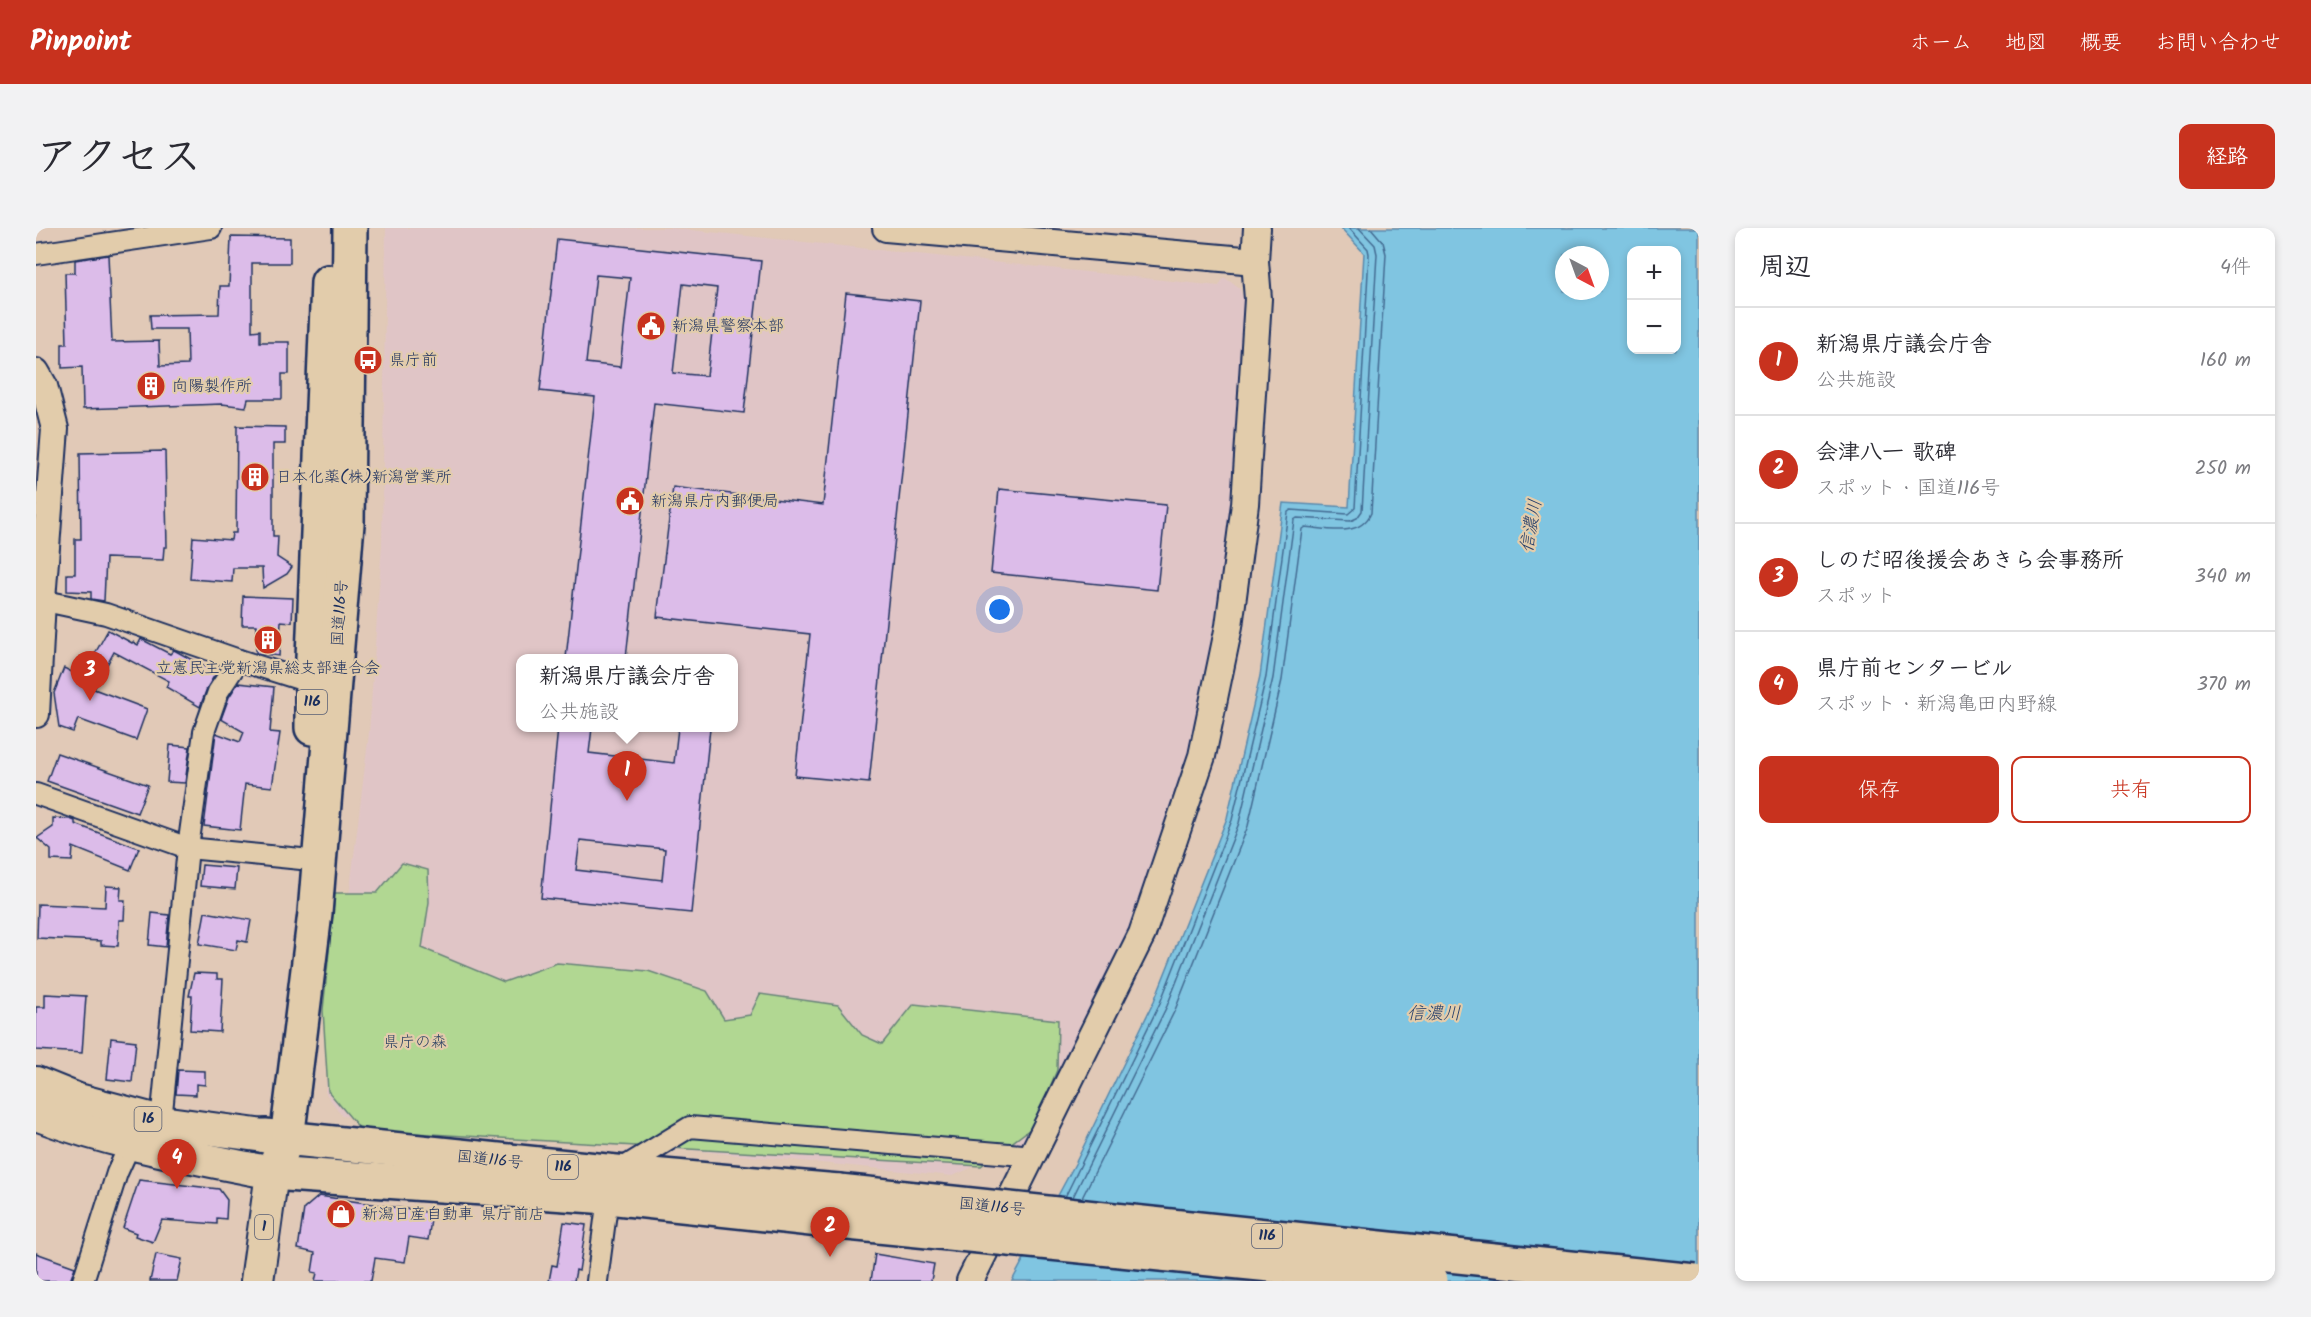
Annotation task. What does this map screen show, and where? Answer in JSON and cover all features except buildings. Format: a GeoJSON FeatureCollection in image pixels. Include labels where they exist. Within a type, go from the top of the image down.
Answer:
{"type":"FeatureCollection","features":[{"type":"Feature","properties":{"kind":"highway","name":"国道116号"},"geometry":{"type":"LineString","coordinates":[[331,228],[312,683],[312,754],[272,1173],[612,1185]]}},
{"type":"Feature","properties":{"kind":"highway","name":"国道116号"},"geometry":{"type":"LineString","coordinates":[[276,1138],[315,913],[347,524],[350,228]]}},
{"type":"Feature","properties":{"kind":"highway","name":"国道116号"},"geometry":{"type":"LineString","coordinates":[[276,1138],[612,1185],[1695,1281]]}},
{"type":"Feature","properties":{"kind":"highway","name":"国道116号"},"geometry":{"type":"LineString","coordinates":[[838,1206],[1431,1281]]}},
{"type":"Feature","properties":{"kind":"main road","name":"16"},"geometry":{"type":"LineString","coordinates":[[36,1083],[78,1100],[161,1122],[276,1138]]}},
{"type":"Feature","properties":{"kind":"main road","name":"16"},"geometry":{"type":"LineString","coordinates":[[36,1114],[70,1127],[130,1144],[272,1173]]}},
{"type":"Feature","properties":{"kind":"main road","name":"1"},"geometry":{"type":"LineString","coordinates":[[257,1281],[272,1173]]}},
{"type":"Feature","properties":{"kind":"street"},"geometry":{"type":"LineString","coordinates":[[36,254],[211,228]]}},
{"type":"Feature","properties":{"kind":"street"},"geometry":{"type":"LineString","coordinates":[[886,228],[1256,261]]}},
{"type":"Feature","properties":{"kind":"street"},"geometry":{"type":"LineString","coordinates":[[970,1281],[1034,1156],[1142,934],[1202,756],[1229,626],[1245,504],[1258,299],[1257,228]]}},
{"type":"Feature","properties":{"kind":"street"},"geometry":{"type":"LineString","coordinates":[[36,372],[44,386],[55,429],[39,600],[36,714]]}},
{"type":"Feature","properties":{"kind":"street"},"geometry":{"type":"LineString","coordinates":[[39,600],[106,614],[312,683]]}},
{"type":"Feature","properties":{"kind":"street"},"geometry":{"type":"LineString","coordinates":[[161,1122],[188,848],[204,732],[218,692],[239,660]]}},
{"type":"Feature","properties":{"kind":"street"},"geometry":{"type":"LineString","coordinates":[[36,794],[188,848],[301,859]]}},
{"type":"Feature","properties":{"kind":"street"},"geometry":{"type":"LineString","coordinates":[[597,1281],[612,1185],[690,1127],[1034,1156]]}},
{"type":"Feature","properties":{"kind":"street"},"geometry":{"type":"LineString","coordinates":[[83,1281],[117,1173],[130,1144]]}},
{"type":"Feature","properties":{"kind":"shaded area"},"geometry":{"type":"Polygon","coordinates":[[[386,228],[672,228],[1219,286],[1224,277],[1240,289],[1247,309],[1234,501],[1217,622],[1190,751],[1132,931],[1021,1145],[953,1176],[342,1116],[325,1092],[369,733],[382,544],[386,228]]]}},
{"type":"Feature","properties":{"kind":"green space","name":"県庁の森"},"geometry":{"type":"Polygon","coordinates":[[[402,863],[428,870],[429,902],[422,948],[504,982],[557,963],[648,971],[707,991],[724,1019],[750,1015],[760,994],[838,1005],[862,1035],[882,1044],[914,1004],[1058,1020],[1057,1070],[1034,1126],[981,1166],[361,1130],[328,1091],[323,1010],[335,893],[377,893],[402,863]]]}},
{"type":"Feature","properties":{"kind":"water","name":"信濃川"},"geometry":{"type":"Polygon","coordinates":[[[1341,228],[1699,228],[1699,1281],[1012,1281],[1076,1162],[1154,1001],[1227,818],[1260,676],[1283,503],[1349,507],[1364,253],[1341,228]]]}},
{"type":"Feature","properties":{"kind":"place","name":"新潟県警察本部"},"geometry":{"type":"Point","coordinates":[651,326]}},
{"type":"Feature","properties":{"kind":"place","name":"県庁前"},"geometry":{"type":"Point","coordinates":[368,360]}},
{"type":"Feature","properties":{"kind":"place","name":"向陽製作所"},"geometry":{"type":"Point","coordinates":[151,386]}},
{"type":"Feature","properties":{"kind":"place","name":"日本化薬(株)新潟営業所"},"geometry":{"type":"Point","coordinates":[255,477]}},
{"type":"Feature","properties":{"kind":"place","name":"新潟県庁内郵便局"},"geometry":{"type":"Point","coordinates":[630,501]}},
{"type":"Feature","properties":{"kind":"place","name":"立憲民主党新潟県総支部連合会"},"geometry":{"type":"Point","coordinates":[268,640]}},
{"type":"Feature","properties":{"kind":"place","name":"しのだ昭後援会あきら会事務所"},"geometry":{"type":"Point","coordinates":[90,701]}},
{"type":"Feature","properties":{"kind":"place","name":"新潟県庁議会庁舎"},"geometry":{"type":"Point","coordinates":[627,801]}},
{"type":"Feature","properties":{"kind":"place","name":"県庁前センタービル"},"geometry":{"type":"Point","coordinates":[177,1189]}},
{"type":"Feature","properties":{"kind":"place","name":"新潟日産自動車 県庁前店"},"geometry":{"type":"Point","coordinates":[341,1214]}},
{"type":"Feature","properties":{"kind":"place","name":"会津八一 歌碑"},"geometry":{"type":"Point","coordinates":[830,1257]}}]}
